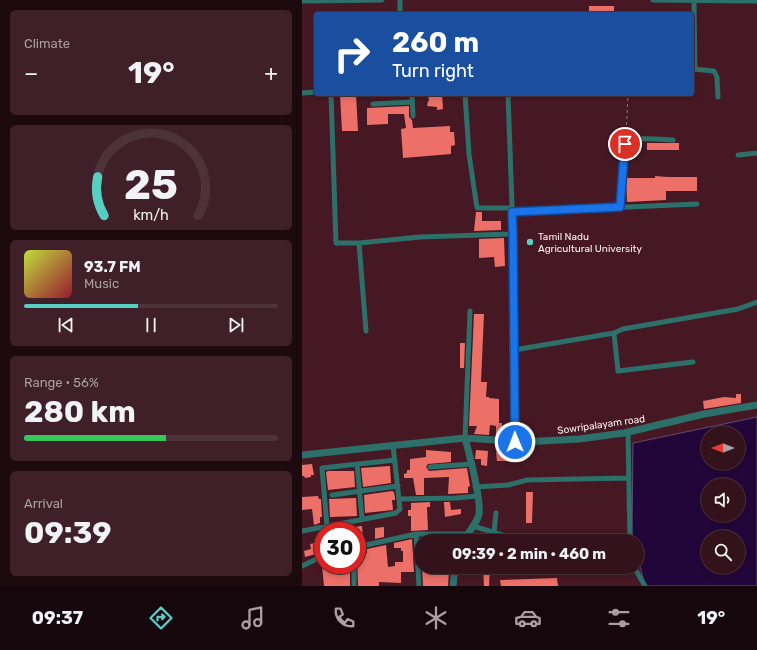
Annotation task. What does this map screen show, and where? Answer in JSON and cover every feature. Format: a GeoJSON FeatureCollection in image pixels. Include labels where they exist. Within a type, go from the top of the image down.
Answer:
{"type":"FeatureCollection","features":[{"type":"Feature","properties":{"kind":"street"},"geometry":{"type":"LineString","coordinates":[[302,1],[382,0]]}},
{"type":"Feature","properties":{"kind":"street"},"geometry":{"type":"LineString","coordinates":[[400,0],[400,12]]}},
{"type":"Feature","properties":{"kind":"street"},"geometry":{"type":"LineString","coordinates":[[653,0],[757,1]]}},
{"type":"Feature","properties":{"kind":"street"},"geometry":{"type":"LineString","coordinates":[[694,1],[694,12]]}},
{"type":"Feature","properties":{"kind":"street"},"geometry":{"type":"LineString","coordinates":[[694,69],[714,71],[717,77],[718,97]]}},
{"type":"Feature","properties":{"kind":"street"},"geometry":{"type":"LineString","coordinates":[[302,93],[314,92]]}},
{"type":"Feature","properties":{"kind":"street"},"geometry":{"type":"LineString","coordinates":[[331,96],[336,243],[359,243],[420,237],[513,234]]}},
{"type":"Feature","properties":{"kind":"street"},"geometry":{"type":"LineString","coordinates":[[412,96],[413,116]]}},
{"type":"Feature","properties":{"kind":"street"},"geometry":{"type":"LineString","coordinates":[[465,96],[469,154],[477,208],[511,210],[697,204]]}},
{"type":"Feature","properties":{"kind":"street"},"geometry":{"type":"LineString","coordinates":[[508,96],[513,234],[515,442]]}},
{"type":"Feature","properties":{"kind":"street"},"geometry":{"type":"LineString","coordinates":[[373,104],[412,102]]}},
{"type":"Feature","properties":{"kind":"street"},"geometry":{"type":"LineString","coordinates":[[620,207],[625,144],[630,140],[636,139],[673,140]]}},
{"type":"Feature","properties":{"kind":"street"},"geometry":{"type":"LineString","coordinates":[[738,155],[757,153]]}},
{"type":"Feature","properties":{"kind":"street"},"geometry":{"type":"LineString","coordinates":[[359,243],[366,332]]}},
{"type":"Feature","properties":{"kind":"street"},"geometry":{"type":"LineString","coordinates":[[514,350],[614,333],[623,329],[738,309],[757,302]]}},
{"type":"Feature","properties":{"kind":"street"},"geometry":{"type":"LineString","coordinates":[[467,534],[479,515],[472,464],[465,438],[470,312]]}},
{"type":"Feature","properties":{"kind":"street"},"geometry":{"type":"LineString","coordinates":[[614,333],[618,371],[693,362]]}},
{"type":"Feature","properties":{"kind":"street","name":"Sowripalayam road"},"geometry":{"type":"LineString","coordinates":[[302,455],[465,438],[515,442],[579,439],[628,432],[704,414],[757,405]]}},
{"type":"Feature","properties":{"kind":"street"},"geometry":{"type":"LineString","coordinates":[[628,432],[630,534]]}},
{"type":"Feature","properties":{"kind":"street"},"geometry":{"type":"LineString","coordinates":[[347,522],[396,513],[400,509],[393,445]]}},
{"type":"Feature","properties":{"kind":"street"},"geometry":{"type":"LineString","coordinates":[[326,522],[322,468],[395,460]]}},
{"type":"Feature","properties":{"kind":"street"},"geometry":{"type":"LineString","coordinates":[[357,464],[362,519]]}},
{"type":"Feature","properties":{"kind":"street"},"geometry":{"type":"LineString","coordinates":[[430,467],[472,464]]}},
{"type":"Feature","properties":{"kind":"street"},"geometry":{"type":"LineString","coordinates":[[475,487],[508,485],[527,480],[628,478]]}},
{"type":"Feature","properties":{"kind":"street"},"geometry":{"type":"LineString","coordinates":[[332,495],[398,486]]}},
{"type":"Feature","properties":{"kind":"street"},"geometry":{"type":"LineString","coordinates":[[400,499],[477,496]]}},
{"type":"Feature","properties":{"kind":"street"},"geometry":{"type":"LineString","coordinates":[[494,532],[496,512]]}},
{"type":"Feature","properties":{"kind":"street"},"geometry":{"type":"LineString","coordinates":[[473,526],[500,534]]}},
{"type":"Feature","properties":{"kind":"street"},"geometry":{"type":"LineString","coordinates":[[302,531],[314,528]]}},
{"type":"Feature","properties":{"kind":"street"},"geometry":{"type":"LineString","coordinates":[[366,545],[414,534]]}},
{"type":"Feature","properties":{"kind":"street"},"geometry":{"type":"LineString","coordinates":[[302,566],[314,560]]}},
{"type":"Feature","properties":{"kind":"street"},"geometry":{"type":"LineString","coordinates":[[354,574],[354,586]]}},
{"type":"Feature","properties":{"kind":"street"},"geometry":{"type":"LineString","coordinates":[[418,574],[419,586]]}},
{"type":"Feature","properties":{"kind":"street"},"geometry":{"type":"LineString","coordinates":[[453,586],[454,574]]}},
{"type":"Feature","properties":{"kind":"street"},"geometry":{"type":"LineString","coordinates":[[638,574],[645,586]]}},
{"type":"Feature","properties":{"kind":"path"},"geometry":{"type":"LineString","coordinates":[[625,144],[628,96]]}},
{"type":"Feature","properties":{"kind":"shaded area"},"geometry":{"type":"Polygon","coordinates":[[[757,417],[757,586],[645,586],[642,574],[644,574],[644,534],[632,534],[633,443],[701,429],[701,470],[745,470],[745,426],[714,426],[757,417]]]}},
{"type":"Feature","properties":{"kind":"building"},"geometry":{"type":"Polygon","coordinates":[[[589,6],[614,6],[614,12],[589,12],[589,6]]]}},
{"type":"Feature","properties":{"kind":"building"},"geometry":{"type":"Polygon","coordinates":[[[340,96],[356,96],[358,131],[342,131],[340,96]]]}},
{"type":"Feature","properties":{"kind":"building"},"geometry":{"type":"Polygon","coordinates":[[[428,96],[442,96],[443,109],[437,110],[437,107],[427,106],[429,101],[428,96]]]}},
{"type":"Feature","properties":{"kind":"building"},"geometry":{"type":"Polygon","coordinates":[[[409,106],[409,117],[412,120],[413,128],[450,126],[450,132],[454,132],[455,145],[451,146],[451,154],[403,158],[401,129],[406,128],[404,114],[388,114],[388,124],[367,125],[367,108],[409,106]]]}},
{"type":"Feature","properties":{"kind":"building"},"geometry":{"type":"Polygon","coordinates":[[[647,143],[679,143],[679,150],[647,150],[647,143]]]}},
{"type":"Feature","properties":{"kind":"building"},"geometry":{"type":"Polygon","coordinates":[[[655,176],[697,177],[697,191],[666,191],[666,200],[627,202],[626,178],[655,178],[655,176]]]}},
{"type":"Feature","properties":{"kind":"building"},"geometry":{"type":"Polygon","coordinates":[[[476,212],[482,212],[482,221],[501,221],[501,230],[474,231],[476,212]]]}},
{"type":"Feature","properties":{"kind":"building"},"geometry":{"type":"Polygon","coordinates":[[[504,238],[505,266],[495,267],[494,257],[479,258],[479,239],[504,238]]]}},
{"type":"Feature","properties":{"kind":"building"},"geometry":{"type":"Polygon","coordinates":[[[474,314],[484,314],[481,382],[487,382],[486,397],[499,399],[499,423],[502,423],[502,430],[510,430],[510,436],[496,435],[496,426],[490,425],[489,435],[474,434],[477,426],[469,426],[474,314]]]}},
{"type":"Feature","properties":{"kind":"building"},"geometry":{"type":"Polygon","coordinates":[[[460,343],[465,343],[464,368],[460,368],[460,343]]]}},
{"type":"Feature","properties":{"kind":"building"},"geometry":{"type":"Polygon","coordinates":[[[736,394],[741,394],[741,403],[704,409],[703,401],[724,397],[736,398],[736,394]]]}},
{"type":"Feature","properties":{"kind":"building"},"geometry":{"type":"Polygon","coordinates":[[[426,450],[451,452],[451,462],[428,464],[426,467],[429,471],[467,468],[470,486],[468,487],[468,493],[448,494],[449,477],[424,478],[424,495],[416,495],[413,478],[404,478],[404,474],[407,473],[407,470],[410,470],[410,459],[426,457],[426,450]]]}},
{"type":"Feature","properties":{"kind":"building"},"geometry":{"type":"Polygon","coordinates":[[[476,450],[488,451],[487,466],[481,465],[481,459],[475,459],[476,450]]]}},
{"type":"Feature","properties":{"kind":"building"},"geometry":{"type":"Polygon","coordinates":[[[496,452],[523,452],[523,461],[497,461],[496,452]]]}},
{"type":"Feature","properties":{"kind":"building"},"geometry":{"type":"Polygon","coordinates":[[[312,464],[314,475],[305,478],[302,476],[302,465],[312,464]]]}},
{"type":"Feature","properties":{"kind":"building"},"geometry":{"type":"Polygon","coordinates":[[[390,466],[391,483],[363,487],[361,468],[390,466]]]}},
{"type":"Feature","properties":{"kind":"building"},"geometry":{"type":"Polygon","coordinates":[[[354,471],[355,487],[328,490],[326,472],[354,471]]]}},
{"type":"Feature","properties":{"kind":"building"},"geometry":{"type":"Polygon","coordinates":[[[394,492],[395,498],[395,500],[392,500],[393,510],[365,513],[364,495],[394,492]]]}},
{"type":"Feature","properties":{"kind":"building"},"geometry":{"type":"Polygon","coordinates":[[[526,492],[533,492],[532,523],[526,523],[526,492]]]}},
{"type":"Feature","properties":{"kind":"building"},"geometry":{"type":"Polygon","coordinates":[[[318,496],[319,499],[321,499],[322,517],[320,517],[320,522],[314,522],[314,525],[312,509],[302,510],[302,497],[318,496]]]}},
{"type":"Feature","properties":{"kind":"building"},"geometry":{"type":"Polygon","coordinates":[[[356,498],[357,516],[330,517],[329,499],[356,498]]]}},
{"type":"Feature","properties":{"kind":"building"},"geometry":{"type":"Polygon","coordinates":[[[430,502],[430,507],[427,507],[428,530],[411,531],[411,516],[408,516],[408,510],[411,510],[411,503],[430,502]]]}},
{"type":"Feature","properties":{"kind":"building"},"geometry":{"type":"Polygon","coordinates":[[[444,502],[450,502],[451,510],[461,509],[461,514],[445,517],[444,502]]]}},
{"type":"Feature","properties":{"kind":"building"},"geometry":{"type":"Polygon","coordinates":[[[384,527],[384,537],[375,539],[375,528],[384,527]]]}},
{"type":"Feature","properties":{"kind":"building"},"geometry":{"type":"Polygon","coordinates":[[[412,539],[414,572],[401,572],[401,583],[379,582],[379,586],[358,586],[358,574],[366,574],[367,549],[386,545],[388,567],[395,566],[395,562],[403,562],[403,551],[401,551],[401,548],[394,548],[394,543],[412,539]]]}},
{"type":"Feature","properties":{"kind":"building"},"geometry":{"type":"Polygon","coordinates":[[[314,543],[314,554],[305,557],[304,551],[311,549],[310,544],[314,543]]]}},
{"type":"Feature","properties":{"kind":"building"},"geometry":{"type":"Polygon","coordinates":[[[323,574],[350,574],[350,586],[324,586],[323,574]]]}},
{"type":"Feature","properties":{"kind":"building"},"geometry":{"type":"Polygon","coordinates":[[[422,574],[449,574],[448,586],[423,586],[422,574]]]}},
{"type":"Feature","properties":{"kind":"building"},"geometry":{"type":"Polygon","coordinates":[[[483,574],[490,574],[489,586],[484,586],[483,574]]]}},
{"type":"Feature","properties":{"kind":"building"},"geometry":{"type":"Polygon","coordinates":[[[557,578],[558,586],[501,586],[500,580],[557,578]]]}},
{"type":"Feature","properties":{"kind":"place","name":"Tamil Nadu Agricultural University"},"geometry":{"type":"Point","coordinates":[530,242]}},
{"type":"Feature","properties":{"kind":"route"},"geometry":{"type":"LineString","coordinates":[[515,442],[512,212],[620,207],[625,144]]}}]}
